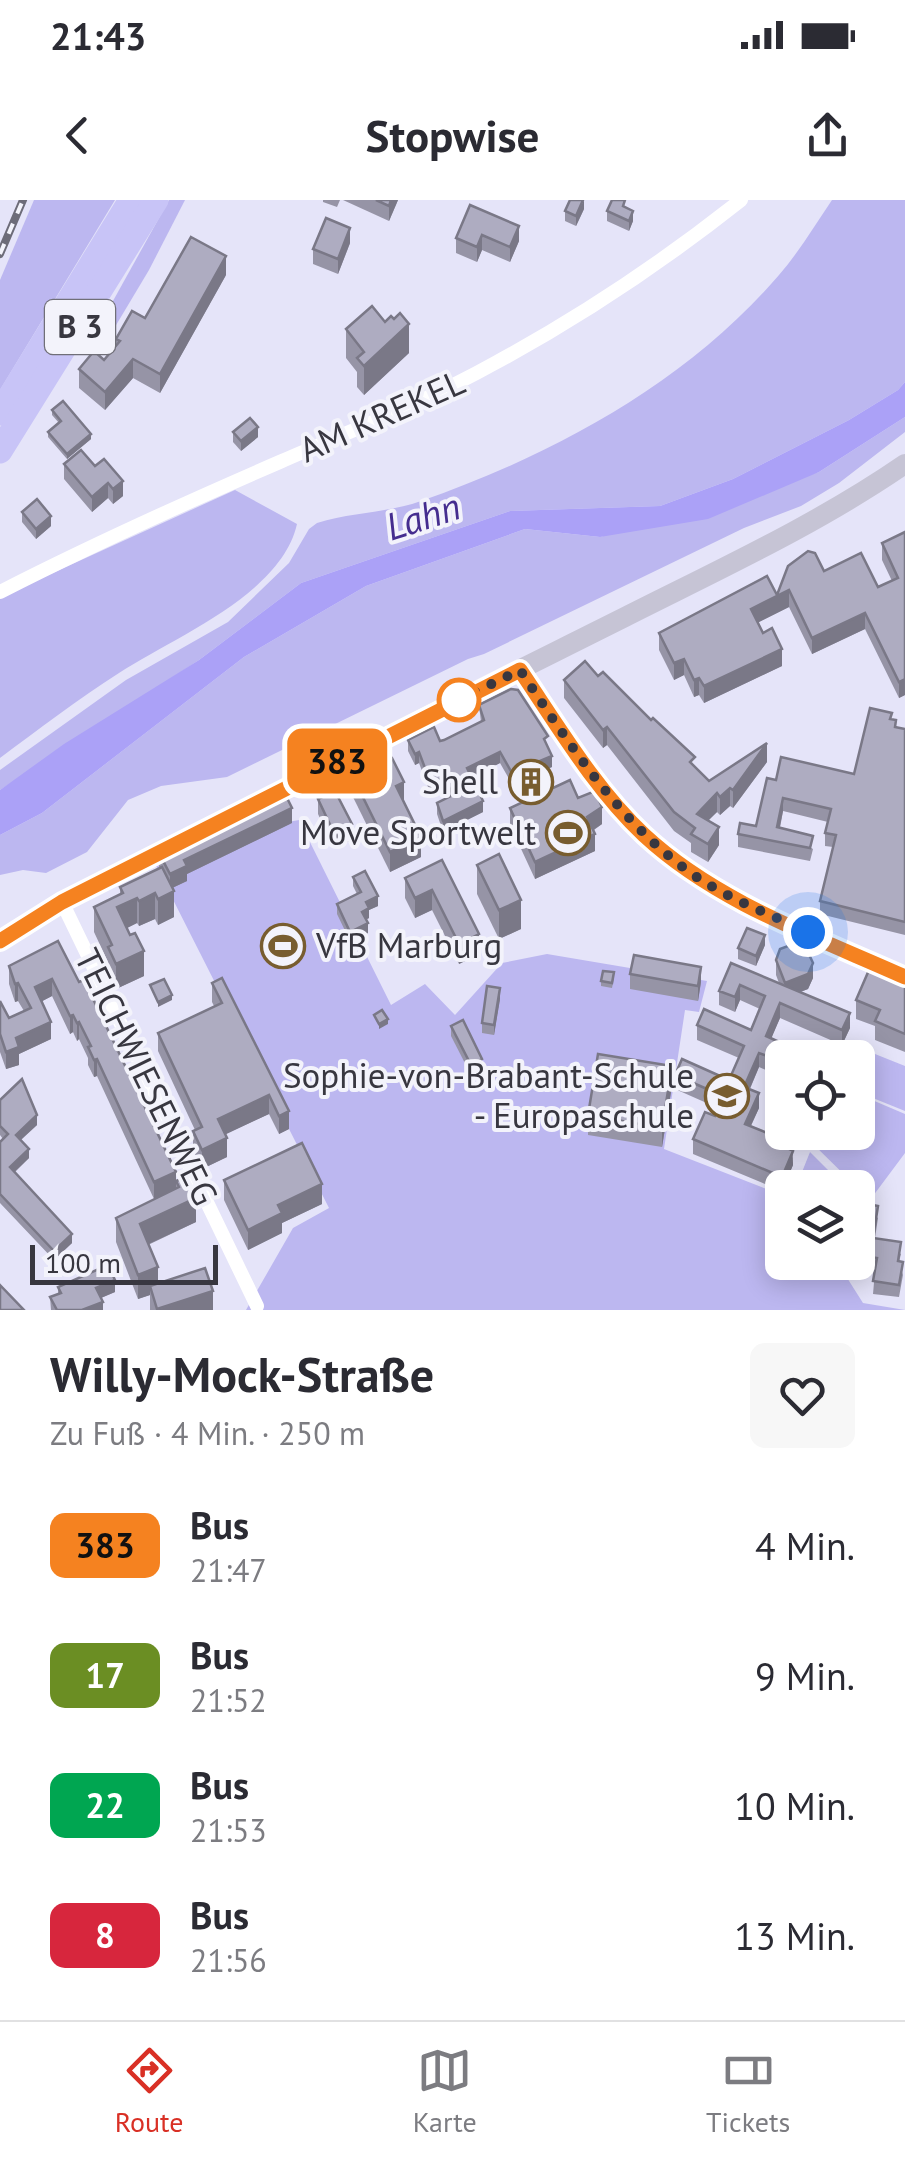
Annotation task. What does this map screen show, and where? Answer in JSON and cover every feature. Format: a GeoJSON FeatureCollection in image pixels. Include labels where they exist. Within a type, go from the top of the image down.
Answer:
{"type":"FeatureCollection","features":[{"type":"Feature","properties":{"kind":"highway","name":"B 3"},"geometry":{"type":"LineString","coordinates":[[0,413],[131,200]]}},
{"type":"Feature","properties":{"kind":"highway","name":"B 3"},"geometry":{"type":"LineString","coordinates":[[0,451],[156,200]]}},
{"type":"Feature","properties":{"kind":"main road"},"geometry":{"type":"LineString","coordinates":[[0,940],[62,902],[782,538],[905,464]]}},
{"type":"Feature","properties":{"kind":"street","name":"AM KREKEL"},"geometry":{"type":"LineString","coordinates":[[0,592],[64,559],[493,365],[687,243],[741,200]]}},
{"type":"Feature","properties":{"kind":"street"},"geometry":{"type":"LineString","coordinates":[[520,670],[622,811],[674,861],[725,893],[905,977]]}},
{"type":"Feature","properties":{"kind":"street","name":"TEICHWIESENWEG"},"geometry":{"type":"LineString","coordinates":[[62,902],[257,1306]]}},
{"type":"Feature","properties":{"kind":"shaded area"},"geometry":{"type":"Polygon","coordinates":[[[34,200],[115,200],[0,390],[0,280],[34,200]]]}},
{"type":"Feature","properties":{"kind":"shaded area"},"geometry":{"type":"Polygon","coordinates":[[[169,200],[185,200],[97,357],[88,351],[93,337],[169,200]]]}},
{"type":"Feature","properties":{"kind":"shaded area"},"geometry":{"type":"Polygon","coordinates":[[[832,200],[905,200],[905,382],[898,390],[849,420],[733,479],[660,506],[510,511],[301,583],[199,660],[0,790],[0,770],[126,680],[228,622],[289,563],[309,529],[317,523],[408,505],[471,482],[569,437],[660,382],[742,314],[786,266],[832,200]]]}},
{"type":"Feature","properties":{"kind":"shaded area"},"geometry":{"type":"Polygon","coordinates":[[[905,382],[905,417],[819,472],[708,519],[600,537],[525,529],[366,586],[244,657],[42,813],[0,835],[0,790],[64,744],[199,660],[301,583],[510,511],[660,506],[733,479],[849,420],[905,382]]]}},
{"type":"Feature","properties":{"kind":"shaded area"},"geometry":{"type":"Polygon","coordinates":[[[905,417],[905,432],[839,483],[801,506],[744,528],[227,777],[161,786],[128,800],[87,852],[46,873],[23,870],[0,875],[0,835],[42,813],[244,657],[366,586],[525,529],[600,537],[819,472],[905,417]]]}},
{"type":"Feature","properties":{"kind":"shaded area"},"geometry":{"type":"Polygon","coordinates":[[[235,490],[297,524],[287,549],[270,572],[223,612],[104,683],[0,758],[0,597],[235,490]]]}},
{"type":"Feature","properties":{"kind":"shaded area"},"geometry":{"type":"Polygon","coordinates":[[[299,820],[391,1005],[425,984],[455,1015],[502,963],[547,954],[707,981],[699,1012],[685,1010],[664,1149],[765,1188],[765,1280],[848,1280],[863,1303],[905,1310],[246,1310],[293,1228],[329,1208],[156,866],[220,834],[299,820]]]}},
{"type":"Feature","properties":{"kind":"shaded area"},"geometry":{"type":"Polygon","coordinates":[[[875,1054],[905,1066],[905,1111],[875,1099],[875,1054]]]}},
{"type":"Feature","properties":{"kind":"shaded area"},"geometry":{"type":"Polygon","coordinates":[[[875,1101],[905,1114],[905,1153],[875,1193],[875,1170],[840,1170],[819,1150],[875,1150],[875,1101]]]}},
{"type":"Feature","properties":{"kind":"shaded area"},"geometry":{"type":"Polygon","coordinates":[[[810,1152],[828,1170],[803,1170],[810,1152]]]}},
{"type":"Feature","properties":{"kind":"building"},"geometry":{"type":"Polygon","coordinates":[[[570,200],[583,200],[576,216],[565,211],[570,200]]]}},
{"type":"Feature","properties":{"kind":"building"},"geometry":{"type":"Polygon","coordinates":[[[612,200],[625,200],[623,206],[633,211],[629,221],[607,211],[612,200]]]}},
{"type":"Feature","properties":{"kind":"building"},"geometry":{"type":"Polygon","coordinates":[[[470,205],[519,226],[510,247],[482,235],[477,247],[456,238],[470,205]]]}},
{"type":"Feature","properties":{"kind":"building"},"geometry":{"type":"Polygon","coordinates":[[[326,218],[350,228],[338,259],[313,249],[326,218]]]}},
{"type":"Feature","properties":{"kind":"building"},"geometry":{"type":"Polygon","coordinates":[[[191,237],[226,256],[160,374],[133,359],[105,392],[79,369],[94,351],[104,360],[120,341],[116,339],[132,311],[145,318],[191,237]]]}},
{"type":"Feature","properties":{"kind":"building"},"geometry":{"type":"Polygon","coordinates":[[[372,306],[385,322],[400,313],[409,324],[364,366],[357,358],[364,352],[346,329],[372,306]]]}},
{"type":"Feature","properties":{"kind":"building"},"geometry":{"type":"Polygon","coordinates":[[[63,401],[91,434],[67,454],[48,432],[61,421],[52,410],[63,401]]]}},
{"type":"Feature","properties":{"kind":"building"},"geometry":{"type":"Polygon","coordinates":[[[250,418],[258,427],[241,441],[233,432],[250,418]]]}},
{"type":"Feature","properties":{"kind":"building"},"geometry":{"type":"Polygon","coordinates":[[[81,450],[95,466],[104,459],[123,481],[113,489],[108,483],[92,497],[64,464],[81,450]]]}},
{"type":"Feature","properties":{"kind":"building"},"geometry":{"type":"Polygon","coordinates":[[[37,499],[51,516],[36,529],[22,512],[37,499]]]}},
{"type":"Feature","properties":{"kind":"building"},"geometry":{"type":"Polygon","coordinates":[[[905,532],[905,679],[899,682],[865,613],[812,638],[789,590],[751,609],[763,633],[772,628],[782,649],[704,686],[699,678],[694,680],[684,659],[674,663],[659,633],[767,576],[777,595],[788,566],[808,551],[815,553],[824,571],[861,553],[878,587],[898,578],[882,543],[905,532]]]}},
{"type":"Feature","properties":{"kind":"building"},"geometry":{"type":"Polygon","coordinates":[[[585,661],[598,676],[603,672],[695,757],[690,762],[709,781],[767,743],[733,790],[730,788],[720,797],[717,793],[697,814],[719,827],[708,844],[691,834],[695,828],[674,812],[564,680],[585,661]]]}},
{"type":"Feature","properties":{"kind":"building"},"geometry":{"type":"Polygon","coordinates":[[[511,689],[518,690],[548,736],[544,739],[552,756],[540,761],[544,771],[522,780],[518,770],[512,773],[500,752],[467,768],[483,801],[443,821],[437,803],[453,795],[444,777],[431,784],[419,752],[415,754],[408,740],[434,727],[440,741],[444,740],[484,720],[479,705],[511,689]]]}},
{"type":"Feature","properties":{"kind":"building"},"geometry":{"type":"Polygon","coordinates":[[[870,708],[892,713],[890,719],[896,720],[895,727],[905,729],[905,922],[820,901],[836,835],[825,833],[831,809],[783,798],[777,827],[813,836],[810,848],[738,834],[740,823],[756,826],[767,778],[776,780],[781,757],[854,774],[870,708]]]}},
{"type":"Feature","properties":{"kind":"building"},"geometry":{"type":"Polygon","coordinates":[[[382,758],[392,758],[404,782],[396,786],[421,837],[390,852],[351,773],[382,758]]]}},
{"type":"Feature","properties":{"kind":"building"},"geometry":{"type":"Polygon","coordinates":[[[570,780],[578,798],[595,791],[602,807],[587,817],[595,834],[535,862],[510,808],[570,780]]]}},
{"type":"Feature","properties":{"kind":"building"},"geometry":{"type":"Polygon","coordinates":[[[283,790],[292,808],[184,860],[187,866],[170,874],[159,853],[283,790]]]}},
{"type":"Feature","properties":{"kind":"building"},"geometry":{"type":"Polygon","coordinates":[[[335,791],[352,824],[334,833],[318,799],[335,791]]]}},
{"type":"Feature","properties":{"kind":"building"},"geometry":{"type":"Polygon","coordinates":[[[499,854],[521,900],[499,910],[477,865],[499,854]]]}},
{"type":"Feature","properties":{"kind":"building"},"geometry":{"type":"Polygon","coordinates":[[[442,860],[479,934],[459,944],[432,890],[415,898],[405,878],[442,860]]]}},
{"type":"Feature","properties":{"kind":"building"},"geometry":{"type":"Polygon","coordinates":[[[162,867],[174,891],[158,899],[155,893],[117,907],[130,935],[135,933],[144,951],[116,964],[108,947],[112,945],[94,907],[123,893],[120,887],[162,867]]]}},
{"type":"Feature","properties":{"kind":"building"},"geometry":{"type":"Polygon","coordinates":[[[365,871],[378,896],[366,902],[369,908],[362,912],[368,923],[350,932],[337,904],[361,892],[353,877],[365,871]]]}},
{"type":"Feature","properties":{"kind":"building"},"geometry":{"type":"Polygon","coordinates":[[[747,928],[765,935],[756,956],[738,948],[747,928]]]}},
{"type":"Feature","properties":{"kind":"building"},"geometry":{"type":"Polygon","coordinates":[[[58,941],[79,982],[84,980],[176,1172],[154,1182],[79,1022],[70,1016],[52,979],[35,987],[51,1022],[16,1038],[19,1047],[6,1052],[0,1034],[0,1001],[9,1018],[31,1008],[18,983],[15,984],[9,966],[58,941]]]}},
{"type":"Feature","properties":{"kind":"building"},"geometry":{"type":"Polygon","coordinates":[[[796,943],[806,948],[813,963],[808,974],[785,983],[776,960],[780,949],[796,943]]]}},
{"type":"Feature","properties":{"kind":"building"},"geometry":{"type":"Polygon","coordinates":[[[634,955],[701,967],[698,986],[630,974],[634,955]]]}},
{"type":"Feature","properties":{"kind":"building"},"geometry":{"type":"Polygon","coordinates":[[[731,963],[850,1013],[842,1030],[780,1003],[766,1036],[775,1040],[765,1040],[765,1055],[759,1053],[744,1087],[759,1093],[745,1124],[765,1132],[765,1150],[793,1151],[785,1170],[766,1170],[693,1139],[705,1112],[715,1116],[723,1096],[675,1075],[682,1059],[729,1080],[744,1046],[697,1025],[704,1009],[751,1030],[765,996],[740,985],[735,997],[719,991],[731,963]]]}},
{"type":"Feature","properties":{"kind":"building"},"geometry":{"type":"Polygon","coordinates":[[[869,970],[905,986],[905,1034],[875,1021],[880,1010],[856,1000],[869,970]]]}},
{"type":"Feature","properties":{"kind":"building"},"geometry":{"type":"Polygon","coordinates":[[[603,971],[614,972],[612,983],[601,981],[603,971]]]}},
{"type":"Feature","properties":{"kind":"building"},"geometry":{"type":"Polygon","coordinates":[[[222,978],[289,1111],[279,1116],[269,1095],[218,1119],[227,1138],[202,1150],[193,1131],[202,1127],[158,1033],[222,1003],[212,983],[222,978]]]}},
{"type":"Feature","properties":{"kind":"building"},"geometry":{"type":"Polygon","coordinates":[[[164,979],[172,995],[158,1002],[150,985],[164,979]]]}},
{"type":"Feature","properties":{"kind":"building"},"geometry":{"type":"Polygon","coordinates":[[[487,986],[500,988],[494,1025],[482,1023],[487,986]]]}},
{"type":"Feature","properties":{"kind":"building"},"geometry":{"type":"Polygon","coordinates":[[[382,1010],[388,1019],[379,1024],[374,1015],[382,1010]]]}},
{"type":"Feature","properties":{"kind":"building"},"geometry":{"type":"Polygon","coordinates":[[[463,1020],[482,1059],[471,1065],[451,1026],[463,1020]]]}},
{"type":"Feature","properties":{"kind":"building"},"geometry":{"type":"Polygon","coordinates":[[[598,1054],[672,1066],[662,1128],[588,1115],[598,1054]]]}},
{"type":"Feature","properties":{"kind":"building"},"geometry":{"type":"Polygon","coordinates":[[[22,1079],[37,1115],[16,1135],[29,1149],[10,1167],[72,1234],[54,1251],[0,1194],[0,1142],[8,1134],[0,1126],[0,1100],[22,1079]]]}},
{"type":"Feature","properties":{"kind":"building"},"geometry":{"type":"Polygon","coordinates":[[[302,1143],[322,1184],[278,1205],[282,1213],[248,1230],[224,1180],[302,1143]]]}},
{"type":"Feature","properties":{"kind":"building"},"geometry":{"type":"Polygon","coordinates":[[[186,1177],[196,1198],[140,1224],[158,1267],[138,1275],[116,1218],[179,1187],[176,1181],[186,1177]]]}},
{"type":"Feature","properties":{"kind":"building"},"geometry":{"type":"Polygon","coordinates":[[[875,1238],[901,1242],[899,1285],[873,1281],[875,1238]]]}},
{"type":"Feature","properties":{"kind":"building"},"geometry":{"type":"Polygon","coordinates":[[[108,1265],[115,1280],[96,1288],[103,1302],[82,1310],[57,1310],[50,1297],[61,1293],[58,1287],[108,1265]]]}},
{"type":"Feature","properties":{"kind":"building"},"geometry":{"type":"Polygon","coordinates":[[[205,1268],[213,1291],[157,1309],[150,1286],[205,1268]]]}},
{"type":"Feature","properties":{"kind":"building"},"geometry":{"type":"Polygon","coordinates":[[[0,1285],[24,1310],[0,1310],[0,1285]]]}},
{"type":"Feature","properties":{"kind":"railway"},"geometry":{"type":"LineString","coordinates":[[0,254],[23,200]]}},
{"type":"Feature","properties":{"kind":"bus line","name":"383"},"geometry":{"type":"LineString","coordinates":[[0,941],[62,902],[520,670],[602,788],[643,834],[674,861],[725,893],[905,977]]}},
{"type":"Feature","properties":{"kind":"place","name":"Shell"},"geometry":{"type":"Point","coordinates":[531,782]}},
{"type":"Feature","properties":{"kind":"place","name":"Move Sportwelt"},"geometry":{"type":"Point","coordinates":[568,833]}},
{"type":"Feature","properties":{"kind":"place","name":"VfB Marburg"},"geometry":{"type":"Point","coordinates":[283,946]}},
{"type":"Feature","properties":{"kind":"place","name":"Sophie-von-Brabant-Schule - Europaschule"},"geometry":{"type":"Point","coordinates":[727,1096]}},
{"type":"Feature","properties":{"kind":"route"},"geometry":{"type":"LineString","coordinates":[[459,700],[520,670],[602,788],[643,834],[702,880],[808,932]]}},
{"type":"Feature","properties":{"kind":"water label","name":"Lahn"},"geometry":{"type":"Point","coordinates":[423,517]}}]}
